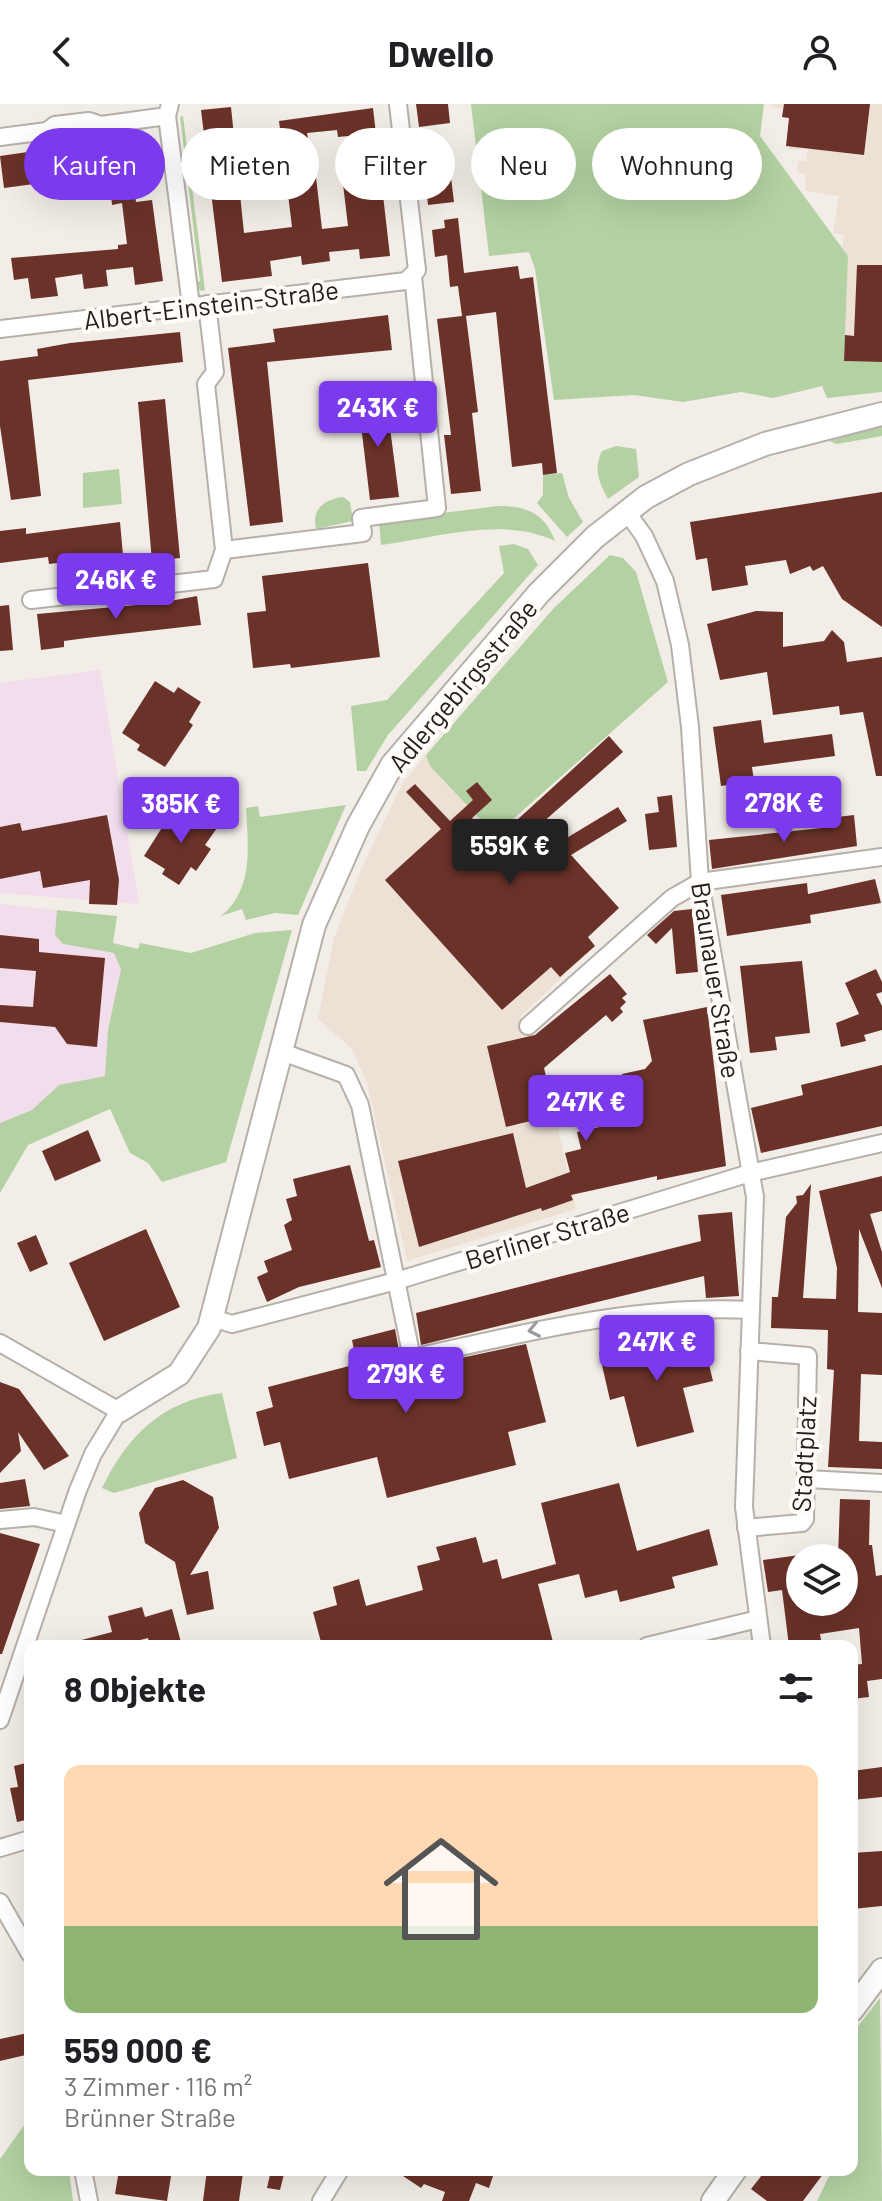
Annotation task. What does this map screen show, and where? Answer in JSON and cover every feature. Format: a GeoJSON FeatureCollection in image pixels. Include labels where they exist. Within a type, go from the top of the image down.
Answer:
{"type":"FeatureCollection","features":[{"type":"Feature","properties":{"kind":"street"},"geometry":{"type":"LineString","coordinates":[[224,550],[363,533],[361,518],[437,508],[398,104]]}},
{"type":"Feature","properties":{"kind":"street"},"geometry":{"type":"LineString","coordinates":[[0,137],[47,131],[55,125],[89,121],[101,125],[168,110],[199,305],[215,372],[206,384],[224,550],[214,579],[31,600]]}},
{"type":"Feature","properties":{"kind":"street","name":"Albert-Einstein-Straße"},"geometry":{"type":"LineString","coordinates":[[0,329],[406,281],[415,273]]}},
{"type":"Feature","properties":{"kind":"street","name":"Adlergebirgsstraße"},"geometry":{"type":"LineString","coordinates":[[119,1411],[179,1374],[199,1349],[212,1318],[314,925],[374,792],[418,732],[508,627],[575,557],[626,511],[664,486],[723,460],[800,433],[882,414]]}},
{"type":"Feature","properties":{"kind":"street","name":"Braunauer Straße"},"geometry":{"type":"LineString","coordinates":[[626,511],[644,536],[665,581],[680,645],[690,727],[700,882],[750,1173]]}},
{"type":"Feature","properties":{"kind":"street"},"geometry":{"type":"LineString","coordinates":[[528,1026],[672,898],[700,882],[882,857]]}},
{"type":"Feature","properties":{"kind":"street"},"geometry":{"type":"LineString","coordinates":[[282,1052],[346,1075],[360,1105],[412,1358],[564,1324],[701,1307],[751,1310]]}},
{"type":"Feature","properties":{"kind":"street","name":"Berliner Straße"},"geometry":{"type":"LineString","coordinates":[[212,1318],[232,1324],[396,1281],[750,1173],[882,1143]]}},
{"type":"Feature","properties":{"kind":"street"},"geometry":{"type":"LineString","coordinates":[[750,1173],[755,1197],[746,1528],[761,1640]]}},
{"type":"Feature","properties":{"kind":"street"},"geometry":{"type":"LineString","coordinates":[[0,1343],[119,1411],[93,1454],[27,1640]]}},
{"type":"Feature","properties":{"kind":"street","name":"Stadtplatz"},"geometry":{"type":"LineString","coordinates":[[746,1528],[802,1523],[805,1519],[807,1479],[808,1356],[749,1351]]}},
{"type":"Feature","properties":{"kind":"street"},"geometry":{"type":"LineString","coordinates":[[807,1479],[882,1483]]}},
{"type":"Feature","properties":{"kind":"street"},"geometry":{"type":"LineString","coordinates":[[0,1520],[34,1517],[66,1524]]}},
{"type":"Feature","properties":{"kind":"street"},"geometry":{"type":"LineString","coordinates":[[672,1640],[758,1619]]}},
{"type":"Feature","properties":{"kind":"street"},"geometry":{"type":"LineString","coordinates":[[0,1720],[24,1649]]}},
{"type":"Feature","properties":{"kind":"street"},"geometry":{"type":"LineString","coordinates":[[3,1847],[24,1841]]}},
{"type":"Feature","properties":{"kind":"street"},"geometry":{"type":"LineString","coordinates":[[0,1902],[24,1944]]}},
{"type":"Feature","properties":{"kind":"street"},"geometry":{"type":"LineString","coordinates":[[858,2002],[882,1970]]}},
{"type":"Feature","properties":{"kind":"street"},"geometry":{"type":"LineString","coordinates":[[84,2176],[89,2201]]}},
{"type":"Feature","properties":{"kind":"street"},"geometry":{"type":"LineString","coordinates":[[321,2201],[336,2176]]}},
{"type":"Feature","properties":{"kind":"street"},"geometry":{"type":"LineString","coordinates":[[713,2201],[731,2176]]}},
{"type":"Feature","properties":{"kind":"shaded area"},"geometry":{"type":"Polygon","coordinates":[[[772,104],[882,104],[882,362],[844,361],[848,256],[842,247],[844,235],[833,233],[839,196],[806,191],[805,174],[797,173],[798,161],[806,161],[808,149],[789,150],[789,118],[782,117],[783,108],[772,107],[772,104]]]}},
{"type":"Feature","properties":{"kind":"shaded area"},"geometry":{"type":"Polygon","coordinates":[[[100,670],[139,904],[0,893],[0,683],[100,670]]]}},
{"type":"Feature","properties":{"kind":"shaded area"},"geometry":{"type":"Polygon","coordinates":[[[426,755],[431,766],[595,946],[520,1017],[540,1048],[576,1209],[407,1261],[367,1083],[352,1049],[318,1019],[334,938],[362,867],[402,784],[426,755]]]}},
{"type":"Feature","properties":{"kind":"shaded area"},"geometry":{"type":"Polygon","coordinates":[[[0,904],[57,910],[56,934],[63,944],[114,953],[121,969],[108,1030],[105,1076],[59,1085],[32,1110],[0,1123],[0,904]]]}},
{"type":"Feature","properties":{"kind":"green space"},"geometry":{"type":"Polygon","coordinates":[[[471,104],[764,104],[761,128],[592,128],[592,200],[762,200],[762,139],[848,256],[844,361],[882,362],[882,392],[827,398],[822,386],[773,398],[741,392],[683,402],[634,395],[554,400],[535,269],[529,252],[489,256],[482,200],[576,200],[576,128],[474,128],[471,104]]]}},
{"type":"Feature","properties":{"kind":"green space"},"geometry":{"type":"Polygon","coordinates":[[[190,200],[194,200],[205,290],[201,291],[195,283],[200,281],[190,200]]]}},
{"type":"Feature","properties":{"kind":"green space"},"geometry":{"type":"Polygon","coordinates":[[[882,426],[882,436],[837,444],[829,441],[882,426]]]}},
{"type":"Feature","properties":{"kind":"green space"},"geometry":{"type":"Polygon","coordinates":[[[616,446],[636,449],[639,477],[608,499],[600,481],[598,464],[602,451],[616,446]]]}},
{"type":"Feature","properties":{"kind":"green space"},"geometry":{"type":"Polygon","coordinates":[[[119,469],[122,504],[83,508],[83,473],[119,469]]]}},
{"type":"Feature","properties":{"kind":"green space"},"geometry":{"type":"Polygon","coordinates":[[[562,473],[569,498],[583,522],[567,537],[537,503],[543,495],[543,475],[562,473]]]}},
{"type":"Feature","properties":{"kind":"green space"},"geometry":{"type":"Polygon","coordinates":[[[343,497],[350,502],[353,521],[316,529],[316,516],[321,506],[343,497]]]}},
{"type":"Feature","properties":{"kind":"green space"},"geometry":{"type":"Polygon","coordinates":[[[498,506],[533,513],[546,524],[555,541],[514,530],[492,529],[381,545],[379,521],[498,506]]]}},
{"type":"Feature","properties":{"kind":"green space"},"geometry":{"type":"Polygon","coordinates":[[[514,544],[528,549],[538,565],[388,735],[366,771],[357,771],[351,706],[387,700],[504,573],[499,546],[514,544]]]}},
{"type":"Feature","properties":{"kind":"green space"},"geometry":{"type":"Polygon","coordinates":[[[610,555],[623,558],[636,572],[668,682],[495,835],[430,766],[426,755],[554,608],[610,555]]]}},
{"type":"Feature","properties":{"kind":"green space"},"geometry":{"type":"Polygon","coordinates":[[[753,793],[757,822],[730,825],[727,796],[753,793]]]}},
{"type":"Feature","properties":{"kind":"green space"},"geometry":{"type":"Polygon","coordinates":[[[346,805],[298,915],[275,913],[246,920],[242,909],[221,916],[232,905],[244,880],[248,852],[246,808],[258,806],[260,817],[346,805]]]}},
{"type":"Feature","properties":{"kind":"green space"},"geometry":{"type":"Polygon","coordinates":[[[57,910],[117,916],[113,943],[138,949],[140,943],[191,953],[255,933],[292,930],[226,1162],[162,1182],[148,1163],[130,1153],[110,1109],[28,1145],[0,1193],[0,1123],[32,1110],[59,1085],[105,1076],[108,1030],[121,969],[114,953],[63,944],[55,935],[57,910]]]}},
{"type":"Feature","properties":{"kind":"green space"},"geometry":{"type":"Polygon","coordinates":[[[222,1393],[237,1458],[114,1493],[102,1488],[123,1452],[149,1424],[181,1404],[222,1393]]]}},
{"type":"Feature","properties":{"kind":"green space"},"geometry":{"type":"Polygon","coordinates":[[[880,1998],[882,2201],[817,2201],[829,2176],[858,2176],[858,2026],[880,1998]]]}},
{"type":"Feature","properties":{"kind":"green space"},"geometry":{"type":"Polygon","coordinates":[[[24,2125],[24,2176],[70,2176],[73,2201],[0,2201],[0,2159],[24,2125]]]}},
{"type":"Feature","properties":{"kind":"building"},"geometry":{"type":"Polygon","coordinates":[[[416,104],[448,104],[450,123],[419,127],[416,104]]]}},
{"type":"Feature","properties":{"kind":"building"},"geometry":{"type":"Polygon","coordinates":[[[784,104],[870,104],[864,155],[786,146],[789,118],[782,117],[784,104]]]}},
{"type":"Feature","properties":{"kind":"building"},"geometry":{"type":"Polygon","coordinates":[[[231,107],[233,128],[203,128],[201,110],[231,107]]]}},
{"type":"Feature","properties":{"kind":"building"},"geometry":{"type":"Polygon","coordinates":[[[373,108],[375,128],[335,128],[319,132],[319,128],[280,128],[279,121],[373,108]]]}},
{"type":"Feature","properties":{"kind":"building"},"geometry":{"type":"Polygon","coordinates":[[[24,153],[24,185],[4,188],[0,156],[24,153]]]}},
{"type":"Feature","properties":{"kind":"building"},"geometry":{"type":"Polygon","coordinates":[[[112,200],[152,200],[163,281],[135,285],[133,267],[106,270],[108,286],[84,289],[82,274],[55,278],[58,296],[31,299],[28,278],[14,280],[11,258],[118,249],[118,245],[127,244],[122,203],[112,205],[112,200]]]}},
{"type":"Feature","properties":{"kind":"building"},"geometry":{"type":"Polygon","coordinates":[[[212,200],[241,200],[244,233],[292,227],[289,200],[319,200],[322,229],[348,226],[345,200],[384,200],[390,256],[360,259],[359,249],[329,252],[330,261],[302,265],[301,256],[270,261],[272,276],[222,282],[212,200]]]}},
{"type":"Feature","properties":{"kind":"building"},"geometry":{"type":"Polygon","coordinates":[[[428,200],[454,200],[454,202],[428,205],[428,200]]]}},
{"type":"Feature","properties":{"kind":"building"},"geometry":{"type":"Polygon","coordinates":[[[458,218],[464,273],[518,266],[520,279],[533,277],[557,473],[543,475],[542,463],[512,467],[496,312],[466,316],[478,412],[472,413],[481,491],[451,494],[444,435],[451,435],[437,319],[462,316],[458,286],[450,287],[447,255],[435,257],[432,230],[445,228],[444,220],[458,218]]]}},
{"type":"Feature","properties":{"kind":"building"},"geometry":{"type":"Polygon","coordinates":[[[857,265],[882,265],[882,362],[844,361],[845,335],[854,336],[857,265]]]}},
{"type":"Feature","properties":{"kind":"building"},"geometry":{"type":"Polygon","coordinates":[[[388,315],[392,350],[267,362],[283,522],[250,526],[228,348],[275,342],[273,329],[388,315]]]}},
{"type":"Feature","properties":{"kind":"building"},"geometry":{"type":"Polygon","coordinates":[[[180,332],[183,362],[28,380],[41,496],[11,500],[0,426],[0,361],[38,356],[37,349],[70,343],[180,332]]]}},
{"type":"Feature","properties":{"kind":"building"},"geometry":{"type":"Polygon","coordinates":[[[386,397],[399,497],[370,500],[358,400],[386,397]]]}},
{"type":"Feature","properties":{"kind":"building"},"geometry":{"type":"Polygon","coordinates":[[[165,399],[180,558],[152,561],[138,402],[165,399]]]}},
{"type":"Feature","properties":{"kind":"building"},"geometry":{"type":"Polygon","coordinates":[[[882,492],[882,627],[842,599],[823,566],[813,571],[810,566],[790,574],[786,560],[745,566],[748,585],[712,591],[707,558],[696,560],[690,522],[882,492]]]}},
{"type":"Feature","properties":{"kind":"building"},"geometry":{"type":"Polygon","coordinates":[[[120,522],[123,555],[49,564],[48,557],[0,563],[0,531],[26,528],[26,534],[120,522]]]}},
{"type":"Feature","properties":{"kind":"building"},"geometry":{"type":"Polygon","coordinates":[[[368,563],[380,657],[291,668],[290,664],[253,668],[247,613],[266,611],[262,576],[368,563]]]}},
{"type":"Feature","properties":{"kind":"building"},"geometry":{"type":"Polygon","coordinates":[[[197,596],[201,625],[64,641],[64,647],[41,650],[37,614],[159,603],[197,596]]]}},
{"type":"Feature","properties":{"kind":"building"},"geometry":{"type":"Polygon","coordinates":[[[9,605],[13,650],[0,651],[0,606],[9,605]]]}},
{"type":"Feature","properties":{"kind":"building"},"geometry":{"type":"Polygon","coordinates":[[[756,611],[783,612],[783,647],[824,641],[832,630],[844,642],[847,662],[882,657],[882,776],[876,776],[863,712],[840,715],[839,706],[773,715],[767,672],[720,680],[707,624],[756,611]]]}},
{"type":"Feature","properties":{"kind":"building"},"geometry":{"type":"Polygon","coordinates":[[[155,681],[174,693],[178,687],[201,702],[189,722],[193,725],[165,767],[137,750],[140,745],[122,733],[155,681]]]}},
{"type":"Feature","properties":{"kind":"building"},"geometry":{"type":"Polygon","coordinates":[[[761,720],[764,743],[832,734],[835,756],[752,767],[754,781],[721,786],[713,727],[761,720]]]}},
{"type":"Feature","properties":{"kind":"building"},"geometry":{"type":"Polygon","coordinates":[[[609,736],[623,752],[542,823],[560,842],[618,807],[627,821],[571,855],[619,908],[588,937],[595,946],[560,977],[551,967],[502,1010],[385,880],[441,829],[406,792],[415,784],[450,821],[473,800],[466,791],[477,782],[492,800],[472,818],[493,842],[609,736]]]}},
{"type":"Feature","properties":{"kind":"building"},"geometry":{"type":"Polygon","coordinates":[[[672,795],[677,847],[649,850],[645,814],[659,812],[657,797],[672,795]]]}},
{"type":"Feature","properties":{"kind":"building"},"geometry":{"type":"Polygon","coordinates":[[[175,807],[217,828],[205,845],[211,849],[196,871],[191,867],[179,885],[162,874],[165,869],[144,856],[175,807]]]}},
{"type":"Feature","properties":{"kind":"building"},"geometry":{"type":"Polygon","coordinates":[[[107,815],[119,880],[117,905],[89,904],[90,880],[43,888],[40,871],[0,879],[0,827],[20,823],[22,831],[107,815]]]}},
{"type":"Feature","properties":{"kind":"building"},"geometry":{"type":"Polygon","coordinates":[[[854,815],[857,846],[712,869],[709,840],[822,828],[821,819],[854,815]]]}},
{"type":"Feature","properties":{"kind":"building"},"geometry":{"type":"Polygon","coordinates":[[[875,879],[881,903],[810,915],[811,923],[727,936],[721,895],[807,883],[808,894],[875,879]]]}},
{"type":"Feature","properties":{"kind":"building"},"geometry":{"type":"Polygon","coordinates":[[[692,909],[698,972],[676,974],[672,928],[656,944],[647,935],[674,911],[692,909]]]}},
{"type":"Feature","properties":{"kind":"building"},"geometry":{"type":"Polygon","coordinates":[[[0,935],[39,939],[39,952],[105,958],[97,1047],[67,1044],[55,1027],[0,1022],[0,1005],[33,1007],[36,971],[0,968],[0,935]]]}},
{"type":"Feature","properties":{"kind":"building"},"geometry":{"type":"Polygon","coordinates":[[[802,961],[810,1033],[775,1037],[777,1050],[750,1053],[740,966],[802,961]]]}},
{"type":"Feature","properties":{"kind":"building"},"geometry":{"type":"Polygon","coordinates":[[[876,969],[882,982],[882,992],[876,994],[882,1006],[882,1030],[864,1035],[866,1041],[841,1047],[836,1023],[859,1014],[845,983],[876,969]]]}},
{"type":"Feature","properties":{"kind":"building"},"geometry":{"type":"Polygon","coordinates":[[[610,974],[627,994],[622,998],[626,1002],[620,1008],[623,1012],[612,1022],[606,1015],[544,1068],[555,1115],[506,1127],[487,1046],[535,1035],[610,974]]]}},
{"type":"Feature","properties":{"kind":"building"},"geometry":{"type":"Polygon","coordinates":[[[707,1007],[726,1166],[657,1180],[657,1176],[571,1195],[573,1200],[542,1211],[541,1208],[419,1247],[398,1161],[513,1133],[526,1188],[570,1172],[565,1153],[581,1149],[577,1132],[631,1120],[622,1074],[645,1069],[652,1061],[643,1020],[707,1007]]]}},
{"type":"Feature","properties":{"kind":"building"},"geometry":{"type":"Polygon","coordinates":[[[882,1065],[882,1126],[761,1153],[751,1108],[803,1095],[801,1085],[882,1065]]]}},
{"type":"Feature","properties":{"kind":"building"},"geometry":{"type":"Polygon","coordinates":[[[88,1130],[101,1161],[55,1181],[42,1151],[88,1130]]]}},
{"type":"Feature","properties":{"kind":"building"},"geometry":{"type":"Polygon","coordinates":[[[350,1165],[369,1241],[374,1240],[381,1267],[299,1287],[267,1302],[257,1277],[268,1272],[264,1261],[292,1250],[284,1225],[292,1220],[286,1199],[297,1196],[293,1179],[350,1165]]]}},
{"type":"Feature","properties":{"kind":"building"},"geometry":{"type":"Polygon","coordinates":[[[882,1176],[882,1211],[870,1214],[882,1252],[882,1288],[859,1229],[858,1312],[882,1313],[882,1375],[861,1374],[859,1441],[882,1442],[882,1469],[828,1467],[834,1370],[827,1369],[828,1330],[771,1328],[772,1297],[778,1297],[786,1217],[797,1203],[796,1196],[803,1195],[811,1184],[803,1298],[836,1299],[837,1268],[819,1191],[882,1176]]]}},
{"type":"Feature","properties":{"kind":"building"},"geometry":{"type":"Polygon","coordinates":[[[732,1212],[739,1296],[706,1298],[704,1276],[421,1345],[416,1313],[701,1241],[698,1215],[732,1212]]]}},
{"type":"Feature","properties":{"kind":"building"},"geometry":{"type":"Polygon","coordinates":[[[146,1229],[180,1307],[104,1341],[69,1263],[146,1229]]]}},
{"type":"Feature","properties":{"kind":"building"},"geometry":{"type":"Polygon","coordinates":[[[36,1235],[48,1264],[30,1272],[17,1243],[36,1235]]]}},
{"type":"Feature","properties":{"kind":"building"},"geometry":{"type":"Polygon","coordinates":[[[395,1329],[401,1361],[409,1369],[526,1344],[546,1422],[508,1432],[516,1465],[387,1498],[377,1457],[289,1479],[280,1442],[264,1446],[256,1412],[273,1407],[268,1387],[357,1364],[352,1340],[395,1329]]]}},
{"type":"Feature","properties":{"kind":"building"},"geometry":{"type":"Polygon","coordinates":[[[685,1330],[688,1340],[702,1336],[713,1381],[683,1388],[694,1432],[637,1447],[624,1396],[610,1400],[599,1352],[685,1330]]]}},
{"type":"Feature","properties":{"kind":"building"},"geometry":{"type":"Polygon","coordinates":[[[0,1382],[19,1389],[69,1456],[44,1470],[18,1432],[21,1451],[0,1473],[0,1382]]]}},
{"type":"Feature","properties":{"kind":"building"},"geometry":{"type":"Polygon","coordinates":[[[25,1479],[30,1506],[0,1509],[0,1483],[25,1479]]]}},
{"type":"Feature","properties":{"kind":"building"},"geometry":{"type":"Polygon","coordinates":[[[183,1480],[213,1497],[219,1528],[190,1575],[208,1571],[214,1609],[187,1615],[175,1562],[145,1543],[139,1513],[155,1488],[183,1480]]]}},
{"type":"Feature","properties":{"kind":"building"},"geometry":{"type":"Polygon","coordinates":[[[619,1483],[637,1551],[709,1529],[718,1565],[672,1577],[675,1588],[620,1602],[617,1590],[585,1598],[579,1574],[538,1584],[552,1640],[320,1640],[313,1612],[337,1605],[333,1587],[359,1579],[366,1606],[423,1590],[417,1566],[440,1560],[436,1547],[476,1537],[483,1563],[497,1559],[502,1579],[556,1564],[541,1503],[619,1483]]]}},
{"type":"Feature","properties":{"kind":"building"},"geometry":{"type":"Polygon","coordinates":[[[840,1499],[870,1500],[869,1545],[872,1545],[876,1576],[882,1575],[882,1679],[867,1681],[869,1697],[858,1698],[858,1664],[862,1664],[859,1628],[820,1634],[821,1640],[788,1640],[782,1590],[768,1592],[763,1560],[786,1557],[786,1616],[858,1616],[858,1544],[838,1544],[840,1499]]]}},
{"type":"Feature","properties":{"kind":"building"},"geometry":{"type":"Polygon","coordinates":[[[0,1533],[40,1544],[2,1654],[0,1654],[0,1533]]]}},
{"type":"Feature","properties":{"kind":"building"},"geometry":{"type":"Polygon","coordinates":[[[142,1607],[145,1617],[172,1609],[180,1640],[82,1640],[112,1632],[108,1616],[142,1607]]]}},
{"type":"Feature","properties":{"kind":"building"},"geometry":{"type":"Polygon","coordinates":[[[24,1764],[24,1820],[17,1822],[10,1788],[18,1787],[14,1766],[24,1764]]]}},
{"type":"Feature","properties":{"kind":"building"},"geometry":{"type":"Polygon","coordinates":[[[882,1767],[882,1797],[858,1799],[858,1770],[882,1767]]]}},
{"type":"Feature","properties":{"kind":"building"},"geometry":{"type":"Polygon","coordinates":[[[882,1851],[882,1906],[858,1908],[858,1853],[882,1851]]]}},
{"type":"Feature","properties":{"kind":"building"},"geometry":{"type":"Polygon","coordinates":[[[24,2034],[24,2055],[0,2061],[0,2039],[24,2034]]]}},
{"type":"Feature","properties":{"kind":"building"},"geometry":{"type":"Polygon","coordinates":[[[118,2176],[171,2176],[167,2201],[115,2194],[118,2176]]]}},
{"type":"Feature","properties":{"kind":"building"},"geometry":{"type":"Polygon","coordinates":[[[206,2176],[243,2176],[239,2201],[203,2201],[206,2176]]]}},
{"type":"Feature","properties":{"kind":"building"},"geometry":{"type":"Polygon","coordinates":[[[270,2176],[284,2176],[280,2190],[267,2188],[270,2176]]]}},
{"type":"Feature","properties":{"kind":"building"},"geometry":{"type":"Polygon","coordinates":[[[403,2176],[493,2176],[489,2188],[476,2183],[469,2201],[442,2201],[445,2192],[424,2184],[421,2188],[403,2176]]]}},
{"type":"Feature","properties":{"kind":"building"},"geometry":{"type":"Polygon","coordinates":[[[761,2176],[822,2176],[803,2201],[767,2201],[751,2189],[761,2176]]]}}]}
